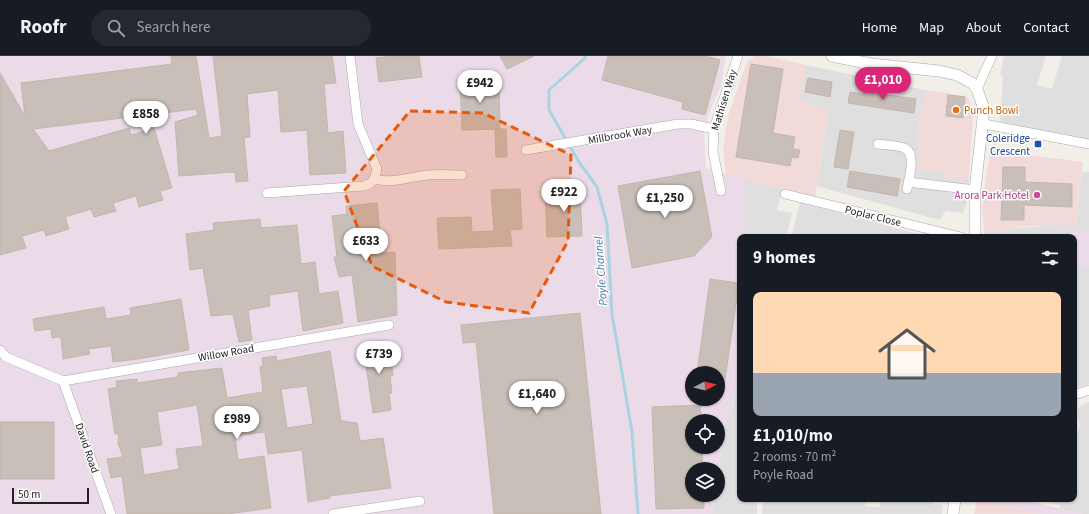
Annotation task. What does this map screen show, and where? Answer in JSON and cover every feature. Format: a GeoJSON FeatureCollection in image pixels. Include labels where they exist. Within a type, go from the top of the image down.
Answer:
{"type":"FeatureCollection","features":[{"type":"Feature","properties":{"kind":"street"},"geometry":{"type":"LineString","coordinates":[[267,193],[364,186],[374,179],[377,169],[358,124],[350,56]]}},
{"type":"Feature","properties":{"kind":"street","name":"Mathisen Way"},"geometry":{"type":"LineString","coordinates":[[721,191],[713,152],[714,129],[738,56]]}},
{"type":"Feature","properties":{"kind":"street"},"geometry":{"type":"LineString","coordinates":[[832,56],[871,64],[939,71],[957,75],[972,83],[977,89],[984,109],[984,124],[976,190],[975,234]]}},
{"type":"Feature","properties":{"kind":"street"},"geometry":{"type":"LineString","coordinates":[[977,89],[992,56]]}},
{"type":"Feature","properties":{"kind":"street","name":"Millbrook Way"},"geometry":{"type":"LineString","coordinates":[[526,150],[576,143],[678,124],[691,124],[714,129]]}},
{"type":"Feature","properties":{"kind":"street"},"geometry":{"type":"LineString","coordinates":[[984,124],[1089,144]]}},
{"type":"Feature","properties":{"kind":"street"},"geometry":{"type":"LineString","coordinates":[[878,144],[905,148],[909,151],[911,158],[908,186],[976,190]]}},
{"type":"Feature","properties":{"kind":"street"},"geometry":{"type":"LineString","coordinates":[[374,179],[382,181],[401,181],[427,175],[462,175]]}},
{"type":"Feature","properties":{"kind":"street","name":"Poplar Close"},"geometry":{"type":"LineString","coordinates":[[785,194],[949,234]]}},
{"type":"Feature","properties":{"kind":"street","name":"Willow Road"},"geometry":{"type":"LineString","coordinates":[[63,381],[389,325]]}},
{"type":"Feature","properties":{"kind":"street"},"geometry":{"type":"LineString","coordinates":[[0,350],[6,357],[63,381]]}},
{"type":"Feature","properties":{"kind":"street","name":"David Road"},"geometry":{"type":"LineString","coordinates":[[63,381],[111,514]]}},
{"type":"Feature","properties":{"kind":"street"},"geometry":{"type":"LineString","coordinates":[[1077,394],[1089,390]]}},
{"type":"Feature","properties":{"kind":"street"},"geometry":{"type":"LineString","coordinates":[[333,514],[420,501]]}},
{"type":"Feature","properties":{"kind":"street"},"geometry":{"type":"LineString","coordinates":[[953,514],[955,502]]}},
{"type":"Feature","properties":{"kind":"highlighted area"},"geometry":{"type":"Polygon","coordinates":[[[410,111],[483,113],[571,155],[568,241],[529,313],[446,302],[372,266],[344,191],[410,111]]]}},
{"type":"Feature","properties":{"kind":"shaded area"},"geometry":{"type":"Polygon","coordinates":[[[0,56],[726,56],[721,86],[710,111],[704,132],[706,168],[745,179],[745,234],[737,234],[737,381],[731,413],[727,413],[725,426],[725,414],[685,414],[685,454],[721,454],[720,462],[685,462],[685,502],[714,502],[712,514],[0,514],[0,56]]]}},
{"type":"Feature","properties":{"kind":"shaded area"},"geometry":{"type":"Polygon","coordinates":[[[756,56],[767,56],[806,65],[799,99],[809,101],[808,104],[828,109],[815,198],[726,174],[723,149],[728,116],[747,62],[756,56]]]}},
{"type":"Feature","properties":{"kind":"shaded area"},"geometry":{"type":"Polygon","coordinates":[[[1004,56],[1046,56],[1037,85],[1052,89],[1062,56],[1089,56],[1089,141],[1003,123],[1000,120],[1003,76],[1000,75],[1004,56]]]}},
{"type":"Feature","properties":{"kind":"shaded area"},"geometry":{"type":"Polygon","coordinates":[[[806,65],[925,90],[917,136],[920,137],[916,169],[946,173],[945,178],[968,175],[969,173],[968,198],[963,213],[946,211],[939,220],[817,186],[828,109],[808,104],[799,99],[806,65]]]}},
{"type":"Feature","properties":{"kind":"shaded area"},"geometry":{"type":"Polygon","coordinates":[[[925,90],[966,96],[969,99],[973,119],[969,173],[965,179],[961,181],[945,178],[945,173],[916,169],[920,137],[917,137],[925,90]]]}},
{"type":"Feature","properties":{"kind":"shaded area"},"geometry":{"type":"Polygon","coordinates":[[[990,150],[1083,162],[1076,224],[1069,227],[1065,225],[1029,226],[984,232],[982,207],[990,150]]]}},
{"type":"Feature","properties":{"kind":"shaded area"},"geometry":{"type":"Polygon","coordinates":[[[1082,172],[1089,172],[1089,230],[1069,230],[1070,234],[984,234],[984,232],[1016,228],[1076,224],[1082,172]]]}},
{"type":"Feature","properties":{"kind":"shaded area"},"geometry":{"type":"Polygon","coordinates":[[[745,179],[782,189],[777,210],[792,213],[787,234],[745,234],[745,179]]]}},
{"type":"Feature","properties":{"kind":"shaded area"},"geometry":{"type":"Polygon","coordinates":[[[800,202],[918,234],[792,234],[800,202]]]}},
{"type":"Feature","properties":{"kind":"shaded area"},"geometry":{"type":"Polygon","coordinates":[[[1069,230],[1089,230],[1089,268],[1077,268],[1077,234],[1070,234],[1069,230]]]}},
{"type":"Feature","properties":{"kind":"shaded area"},"geometry":{"type":"Polygon","coordinates":[[[1077,268],[1089,268],[1089,384],[1077,387],[1077,268]]]}},
{"type":"Feature","properties":{"kind":"shaded area"},"geometry":{"type":"Polygon","coordinates":[[[737,381],[737,502],[757,502],[757,514],[712,514],[714,502],[725,502],[725,462],[720,462],[721,454],[725,454],[725,425],[727,412],[731,413],[737,381]]]}},
{"type":"Feature","properties":{"kind":"shaded area"},"geometry":{"type":"Polygon","coordinates":[[[1089,402],[1089,514],[1060,509],[1060,505],[1049,502],[1077,502],[1077,436],[1080,425],[1077,412],[1079,407],[1089,402]]]}},
{"type":"Feature","properties":{"kind":"shaded area"},"geometry":{"type":"Polygon","coordinates":[[[763,502],[866,502],[865,506],[880,507],[881,502],[934,502],[933,506],[936,504],[943,505],[942,514],[762,514],[763,502]]]}},
{"type":"Feature","properties":{"kind":"shaded area"},"geometry":{"type":"Polygon","coordinates":[[[976,502],[994,502],[1039,514],[974,514],[976,502]]]}},
{"type":"Feature","properties":{"kind":"shaded area"},"geometry":{"type":"Polygon","coordinates":[[[994,502],[1034,502],[1082,514],[1039,514],[994,502]]]}},
{"type":"Feature","properties":{"kind":"building"},"geometry":{"type":"Polygon","coordinates":[[[171,56],[196,56],[209,138],[222,136],[213,56],[332,56],[336,83],[324,84],[328,133],[343,131],[346,173],[310,175],[307,130],[281,132],[278,90],[247,94],[250,137],[244,138],[248,181],[236,182],[235,172],[179,176],[175,122],[198,115],[196,109],[33,129],[49,151],[129,128],[131,135],[154,128],[172,188],[160,191],[163,200],[139,207],[136,196],[113,203],[116,211],[94,217],[91,209],[65,217],[69,229],[46,236],[44,230],[22,236],[26,248],[0,255],[0,73],[25,116],[21,83],[172,64],[171,56]]]}},
{"type":"Feature","properties":{"kind":"building"},"geometry":{"type":"Polygon","coordinates":[[[392,56],[419,56],[422,77],[379,82],[376,58],[392,56]]]}},
{"type":"Feature","properties":{"kind":"building"},"geometry":{"type":"Polygon","coordinates":[[[500,56],[534,56],[507,69],[500,56]]]}},
{"type":"Feature","properties":{"kind":"building"},"geometry":{"type":"Polygon","coordinates":[[[608,56],[705,56],[720,60],[705,115],[682,109],[683,102],[602,80],[608,56]]]}},
{"type":"Feature","properties":{"kind":"building"},"geometry":{"type":"Polygon","coordinates":[[[751,64],[783,69],[773,133],[795,137],[793,149],[800,150],[798,158],[792,157],[790,166],[736,157],[751,64]]]}},
{"type":"Feature","properties":{"kind":"building"},"geometry":{"type":"Polygon","coordinates":[[[808,78],[832,82],[830,97],[805,92],[808,78]]]}},
{"type":"Feature","properties":{"kind":"building"},"geometry":{"type":"Polygon","coordinates":[[[499,79],[500,129],[462,130],[460,80],[499,79]]]}},
{"type":"Feature","properties":{"kind":"building"},"geometry":{"type":"Polygon","coordinates":[[[865,89],[887,93],[887,95],[916,99],[914,113],[848,103],[850,92],[864,94],[865,89]]]}},
{"type":"Feature","properties":{"kind":"building"},"geometry":{"type":"Polygon","coordinates":[[[948,95],[965,97],[963,118],[946,116],[948,95]]]}},
{"type":"Feature","properties":{"kind":"building"},"geometry":{"type":"Polygon","coordinates":[[[495,129],[506,129],[507,157],[496,157],[495,129]]]}},
{"type":"Feature","properties":{"kind":"building"},"geometry":{"type":"Polygon","coordinates":[[[840,130],[854,132],[848,169],[834,167],[840,130]]]}},
{"type":"Feature","properties":{"kind":"building","name":"Arora Park Hotel"},"geometry":{"type":"Polygon","coordinates":[[[1003,167],[1025,167],[1025,182],[1072,184],[1072,207],[1024,205],[1024,220],[1001,220],[1003,167]]]}},
{"type":"Feature","properties":{"kind":"building"},"geometry":{"type":"Polygon","coordinates":[[[700,171],[712,237],[694,256],[632,268],[618,186],[700,171]]]}},
{"type":"Feature","properties":{"kind":"building"},"geometry":{"type":"Polygon","coordinates":[[[850,171],[900,179],[897,196],[847,187],[850,171]]]}},
{"type":"Feature","properties":{"kind":"building"},"geometry":{"type":"Polygon","coordinates":[[[580,188],[582,236],[547,237],[545,190],[580,188]]]}},
{"type":"Feature","properties":{"kind":"building"},"geometry":{"type":"Polygon","coordinates":[[[520,189],[522,229],[510,230],[512,246],[439,249],[437,218],[471,217],[472,232],[494,231],[491,190],[520,189]]]}},
{"type":"Feature","properties":{"kind":"building"},"geometry":{"type":"Polygon","coordinates":[[[377,203],[382,253],[395,252],[397,315],[358,322],[352,275],[339,277],[334,257],[337,257],[332,216],[347,214],[346,206],[377,203]]]}},
{"type":"Feature","properties":{"kind":"building"},"geometry":{"type":"Polygon","coordinates":[[[260,219],[261,228],[297,225],[301,264],[315,262],[319,294],[338,291],[343,323],[303,331],[298,291],[269,295],[270,306],[248,310],[252,340],[239,342],[233,314],[211,316],[203,268],[190,270],[186,234],[214,230],[213,223],[260,219]]]}},
{"type":"Feature","properties":{"kind":"building"},"geometry":{"type":"Polygon","coordinates":[[[710,279],[737,283],[737,297],[725,379],[725,366],[698,366],[710,279]]]}},
{"type":"Feature","properties":{"kind":"building"},"geometry":{"type":"Polygon","coordinates":[[[181,299],[189,350],[113,362],[111,346],[88,349],[90,354],[63,359],[61,337],[52,338],[51,329],[35,331],[33,319],[104,307],[106,319],[131,315],[130,308],[181,299]]]}},
{"type":"Feature","properties":{"kind":"building"},"geometry":{"type":"Polygon","coordinates":[[[580,313],[601,514],[494,514],[476,342],[463,343],[461,325],[580,313]]]}},
{"type":"Feature","properties":{"kind":"building"},"geometry":{"type":"Polygon","coordinates":[[[390,342],[394,359],[391,360],[393,376],[390,376],[392,393],[389,393],[391,410],[373,413],[363,346],[390,342]]]}},
{"type":"Feature","properties":{"kind":"building"},"geometry":{"type":"Polygon","coordinates":[[[330,351],[341,421],[357,423],[360,441],[383,438],[391,488],[330,496],[330,498],[308,502],[302,450],[268,454],[265,432],[235,436],[238,460],[264,456],[271,508],[228,514],[127,514],[122,476],[111,478],[107,459],[123,457],[118,443],[119,434],[115,434],[108,389],[117,387],[116,381],[137,379],[137,383],[178,377],[178,373],[222,368],[227,398],[263,392],[260,367],[263,366],[262,358],[276,356],[277,361],[330,351]],[[307,386],[281,389],[287,428],[313,424],[307,386]],[[197,405],[157,412],[162,445],[140,448],[144,475],[179,469],[176,449],[203,446],[197,405]]]}},
{"type":"Feature","properties":{"kind":"building"},"geometry":{"type":"Polygon","coordinates":[[[700,406],[701,414],[685,414],[685,454],[702,454],[703,462],[685,462],[685,502],[704,502],[704,508],[656,509],[652,407],[700,406]]]}},
{"type":"Feature","properties":{"kind":"building"},"geometry":{"type":"Polygon","coordinates":[[[0,422],[54,422],[54,479],[0,479],[0,422]]]}},
{"type":"Feature","properties":{"kind":"waterway","name":"Poyle Channel"},"geometry":{"type":"LineString","coordinates":[[585,56],[585,58],[549,90],[549,110],[579,162],[597,187],[607,224],[612,314],[632,432],[638,514]]}},
{"type":"Feature","properties":{"kind":"place","name":"Punch Bowl"},"geometry":{"type":"Point","coordinates":[956,110]}},
{"type":"Feature","properties":{"kind":"place","name":"Coleridge Crescent"},"geometry":{"type":"Point","coordinates":[1038,144]}},
{"type":"Feature","properties":{"kind":"place","name":"Arora Park Hotel"},"geometry":{"type":"Point","coordinates":[1037,195]}}]}
